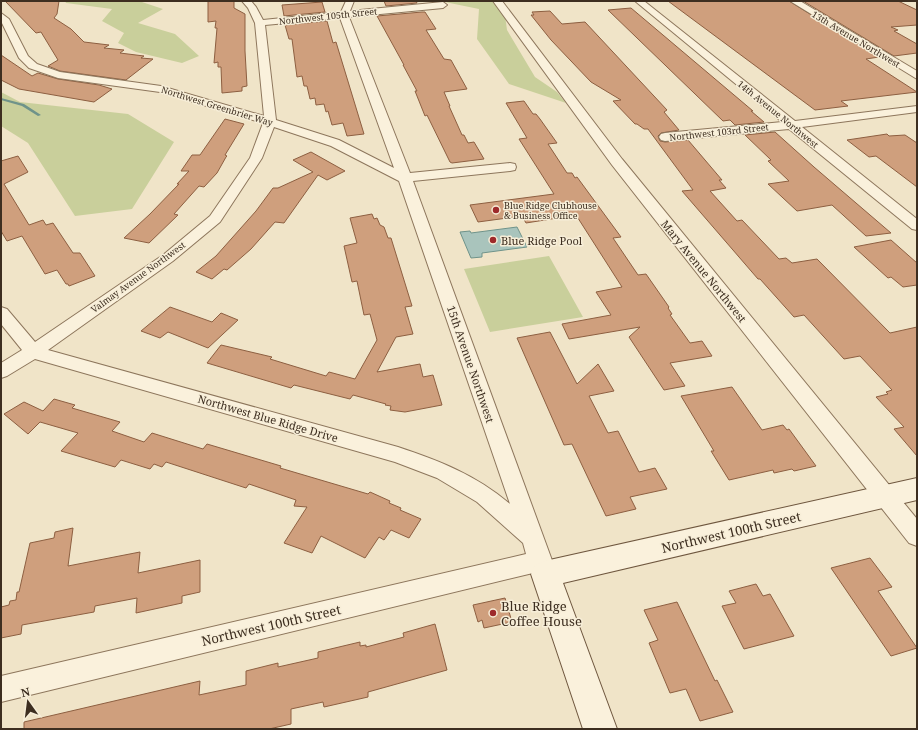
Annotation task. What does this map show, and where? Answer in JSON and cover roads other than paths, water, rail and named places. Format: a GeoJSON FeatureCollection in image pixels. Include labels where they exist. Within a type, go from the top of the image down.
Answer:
{"type":"FeatureCollection","features":[{"type":"Feature","properties":{"kind":"main road","name":"Northwest 100th Street"},"geometry":{"type":"LineString","coordinates":[[543,568],[886,497],[917,489]]}},
{"type":"Feature","properties":{"kind":"main road","name":"15th Avenue Northwest"},"geometry":{"type":"LineString","coordinates":[[543,568],[600,729]]}},
{"type":"Feature","properties":{"kind":"street","name":"Valmay Avenue Northwest"},"geometry":{"type":"LineString","coordinates":[[1,371],[33,352],[168,258],[215,219],[256,158],[270,122],[260,23],[252,7],[246,1]]}},
{"type":"Feature","properties":{"kind":"street","name":"Mary Avenue Northwest"},"geometry":{"type":"LineString","coordinates":[[497,1],[617,162],[917,536]]}},
{"type":"Feature","properties":{"kind":"street","name":"14th Avenue Northwest"},"geometry":{"type":"LineString","coordinates":[[639,1],[917,226]]}},
{"type":"Feature","properties":{"kind":"street","name":"13th Avenue Northwest"},"geometry":{"type":"LineString","coordinates":[[794,1],[917,76]]}},
{"type":"Feature","properties":{"kind":"street","name":"Northwest 105th Street"},"geometry":{"type":"LineString","coordinates":[[260,23],[347,8],[443,5]]}},
{"type":"Feature","properties":{"kind":"street","name":"15th Avenue Northwest"},"geometry":{"type":"LineString","coordinates":[[347,8],[404,178],[543,568]]}},
{"type":"Feature","properties":{"kind":"street","name":"Northwest Greenbrier Way"},"geometry":{"type":"LineString","coordinates":[[1,16],[6,21],[24,58],[33,66],[58,75],[161,89],[308,133],[335,144],[404,178]]}},
{"type":"Feature","properties":{"kind":"street","name":"Northwest 103rd Street"},"geometry":{"type":"LineString","coordinates":[[665,138],[792,125],[917,109]]}},
{"type":"Feature","properties":{"kind":"street"},"geometry":{"type":"LineString","coordinates":[[404,178],[510,167]]}},
{"type":"Feature","properties":{"kind":"street"},"geometry":{"type":"LineString","coordinates":[[1,313],[33,352]]}},
{"type":"Feature","properties":{"kind":"street","name":"Northwest Blue Ridge Drive"},"geometry":{"type":"LineString","coordinates":[[33,352],[405,458],[444,472],[485,496],[532,538]]}},
{"type":"Feature","properties":{"kind":"street","name":"Northwest 100th Street"},"geometry":{"type":"LineString","coordinates":[[2,693],[543,568]]}},
{"type":"Feature","properties":{"kind":"water","name":"Blue Ridge Pool"},"geometry":{"type":"Polygon","coordinates":[[[517,227],[527,247],[482,253],[482,257],[471,258],[460,232],[470,231],[471,233],[517,227]]]}},
{"type":"Feature","properties":{"kind":"waterway"},"geometry":{"type":"LineString","coordinates":[[1,99],[23,105],[39,115]]}},
{"type":"Feature","properties":{"kind":"place","name":"Blue Ridge Clubhouse & Business Office"},"geometry":{"type":"Point","coordinates":[496,210]}},
{"type":"Feature","properties":{"kind":"place","name":"Blue Ridge Pool"},"geometry":{"type":"Point","coordinates":[493,240]}},
{"type":"Feature","properties":{"kind":"place","name":"Blue Ridge Coffee House"},"geometry":{"type":"Point","coordinates":[493,613]}}]}
